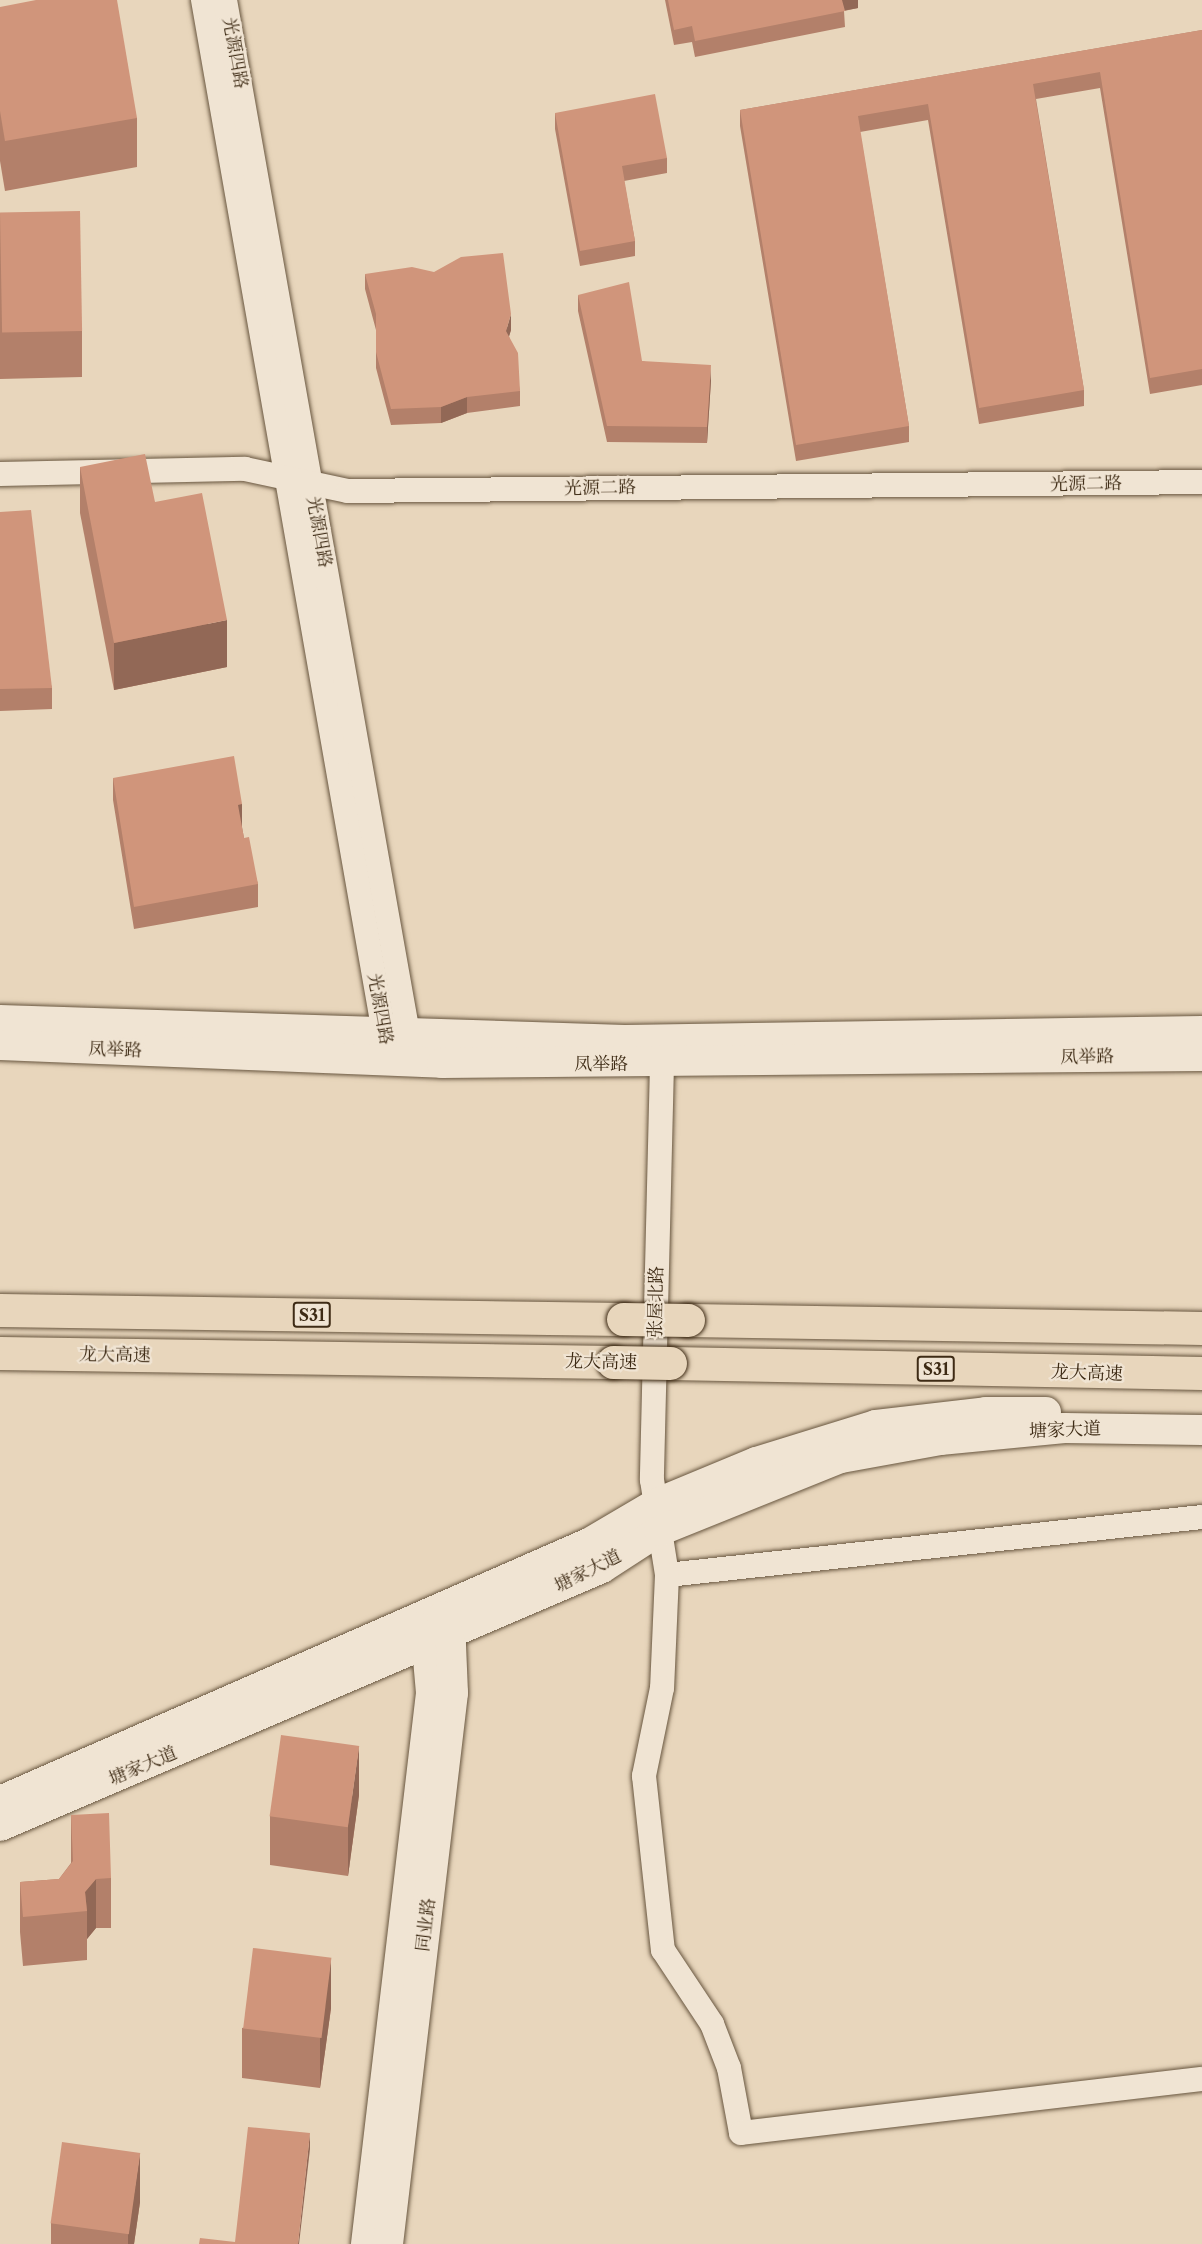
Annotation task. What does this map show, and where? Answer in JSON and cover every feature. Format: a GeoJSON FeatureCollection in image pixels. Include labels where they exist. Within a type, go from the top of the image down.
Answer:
{"type":"FeatureCollection","features":[{"type":"Feature","properties":{"kind":"highway","name":"S31"},"geometry":{"type":"LineString","coordinates":[[0,1310],[1202,1328]]}},
{"type":"Feature","properties":{"kind":"highway","name":"龙大高速"},"geometry":{"type":"LineString","coordinates":[[0,1353],[1202,1373]]}},
{"type":"Feature","properties":{"kind":"street","name":"光源四路"},"geometry":{"type":"LineString","coordinates":[[203,0],[287,478],[395,1047]]}},
{"type":"Feature","properties":{"kind":"street","name":"光源四路"},"geometry":{"type":"LineString","coordinates":[[225,0],[311,483],[395,1047]]}},
{"type":"Feature","properties":{"kind":"street","name":"光源二路"},"geometry":{"type":"LineString","coordinates":[[0,474],[245,469],[360,491],[1202,483]]}},
{"type":"Feature","properties":{"kind":"street","name":"凤举路"},"geometry":{"type":"LineString","coordinates":[[0,1020],[662,1064],[1202,1056]]}},
{"type":"Feature","properties":{"kind":"street","name":"凤举路"},"geometry":{"type":"LineString","coordinates":[[0,1045],[395,1047],[625,1040],[1202,1031]]}},
{"type":"Feature","properties":{"kind":"street","name":"张屋北路"},"geometry":{"type":"LineString","coordinates":[[662,1064],[652,1480],[667,1575],[662,1688],[644,1776],[663,1950],[712,2024],[729,2068],[741,2133],[1202,2079]]}},
{"type":"Feature","properties":{"kind":"street","name":"塘家大道"},"geometry":{"type":"LineString","coordinates":[[0,1801],[431,1627],[602,1568],[658,1517],[756,1462],[876,1425],[986,1412],[1202,1412]]}},
{"type":"Feature","properties":{"kind":"street","name":"塘家大道"},"geometry":{"type":"LineString","coordinates":[[658,1517],[772,1483],[841,1458],[892,1447],[1064,1428],[1202,1430]]}},
{"type":"Feature","properties":{"kind":"street"},"geometry":{"type":"LineString","coordinates":[[667,1575],[1202,1517]]}},
{"type":"Feature","properties":{"kind":"street","name":"塘家大道"},"geometry":{"type":"LineString","coordinates":[[0,1826],[431,1627]]}},
{"type":"Feature","properties":{"kind":"street","name":"同业路"},"geometry":{"type":"LineString","coordinates":[[366,2244],[431,1693],[431,1627]]}},
{"type":"Feature","properties":{"kind":"street","name":"同业路"},"geometry":{"type":"LineString","coordinates":[[388,2244],[452,1702],[454,1662],[431,1627]]}},
{"type":"Feature","properties":{"kind":"building"},"geometry":{"type":"Polygon","coordinates":[[[36,0],[117,0],[137,118],[5,141],[0,111],[0,7],[36,0]]]}},
{"type":"Feature","properties":{"kind":"building"},"geometry":{"type":"Polygon","coordinates":[[[668,0],[842,0],[845,11],[695,41],[692,26],[674,30],[668,0]]]}},
{"type":"Feature","properties":{"kind":"building"},"geometry":{"type":"Polygon","coordinates":[[[1202,30],[1202,369],[1150,378],[1100,72],[1033,84],[1084,390],[979,408],[928,104],[858,116],[909,426],[796,445],[740,110],[1202,30]]]}},
{"type":"Feature","properties":{"kind":"building"},"geometry":{"type":"Polygon","coordinates":[[[655,94],[667,158],[622,166],[635,241],[580,251],[555,113],[655,94]]]}},
{"type":"Feature","properties":{"kind":"building"},"geometry":{"type":"Polygon","coordinates":[[[80,211],[82,331],[2,332],[0,212],[80,211]]]}},
{"type":"Feature","properties":{"kind":"building"},"geometry":{"type":"Polygon","coordinates":[[[503,253],[511,314],[506,331],[518,353],[520,391],[467,397],[441,407],[391,409],[376,352],[376,314],[365,274],[412,267],[434,272],[461,257],[503,253]]]}},
{"type":"Feature","properties":{"kind":"building"},"geometry":{"type":"Polygon","coordinates":[[[629,282],[642,361],[711,365],[707,427],[607,426],[578,295],[629,282]]]}},
{"type":"Feature","properties":{"kind":"building"},"geometry":{"type":"Polygon","coordinates":[[[145,454],[155,502],[202,493],[227,620],[114,643],[80,467],[145,454]]]}},
{"type":"Feature","properties":{"kind":"building"},"geometry":{"type":"Polygon","coordinates":[[[31,510],[52,688],[0,689],[0,512],[31,510]]]}},
{"type":"Feature","properties":{"kind":"building"},"geometry":{"type":"Polygon","coordinates":[[[234,756],[242,804],[238,805],[244,838],[249,837],[258,884],[134,907],[113,778],[234,756]]]}},
{"type":"Feature","properties":{"kind":"building"},"geometry":{"type":"Polygon","coordinates":[[[281,1735],[359,1746],[348,1827],[270,1816],[281,1735]]]}},
{"type":"Feature","properties":{"kind":"building"},"geometry":{"type":"Polygon","coordinates":[[[109,1813],[111,1878],[96,1879],[85,1892],[87,1911],[23,1917],[20,1882],[59,1879],[73,1861],[71,1815],[109,1813]]]}},
{"type":"Feature","properties":{"kind":"building"},"geometry":{"type":"Polygon","coordinates":[[[253,1948],[331,1958],[322,2038],[243,2028],[253,1948]]]}},
{"type":"Feature","properties":{"kind":"building"},"geometry":{"type":"Polygon","coordinates":[[[248,2127],[310,2133],[298,2244],[199,2244],[200,2238],[235,2242],[248,2127]]]}},
{"type":"Feature","properties":{"kind":"building"},"geometry":{"type":"Polygon","coordinates":[[[62,2142],[140,2153],[129,2234],[51,2223],[62,2142]]]}}]}
